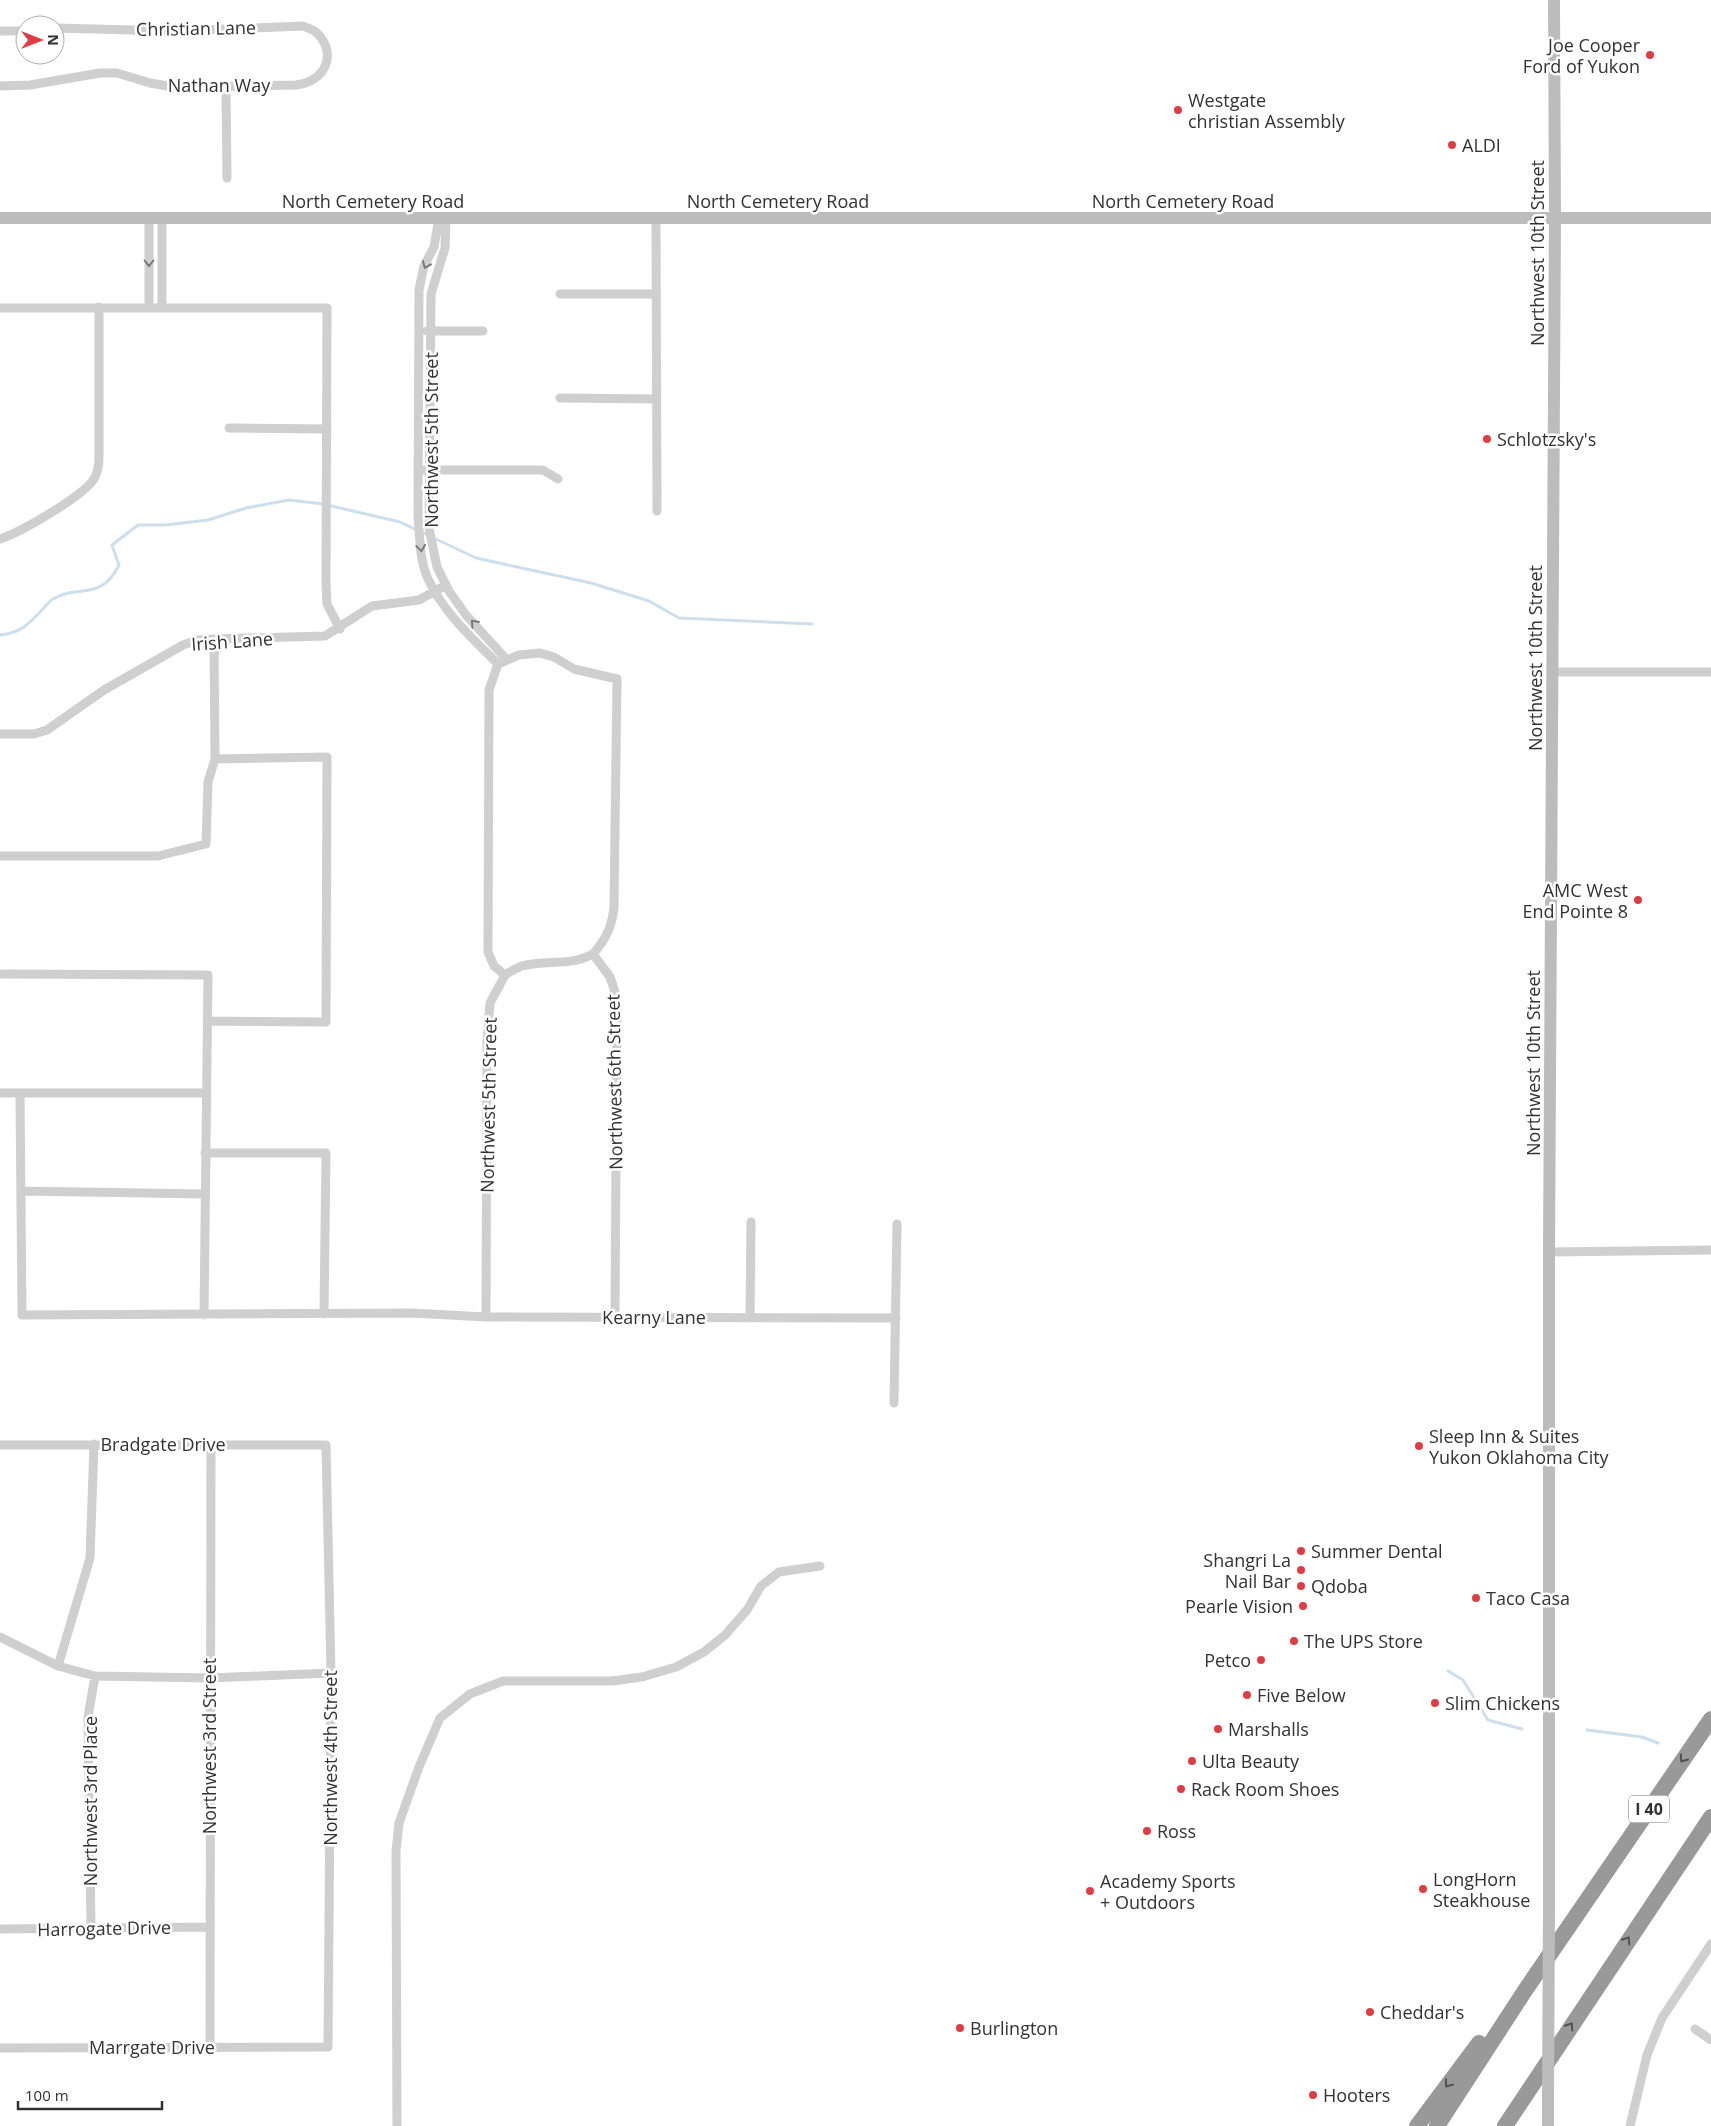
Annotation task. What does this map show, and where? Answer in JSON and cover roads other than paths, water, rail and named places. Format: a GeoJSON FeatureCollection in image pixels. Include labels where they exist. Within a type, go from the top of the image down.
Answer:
{"type":"FeatureCollection","features":[{"type":"Feature","properties":{"kind":"highway","name":"I 40"},"geometry":{"type":"LineString","coordinates":[[1437,2126],[1524,1992],[1711,1719]]}},
{"type":"Feature","properties":{"kind":"highway"},"geometry":{"type":"LineString","coordinates":[[1505,2126],[1711,1817]]}},
{"type":"Feature","properties":{"kind":"highway"},"geometry":{"type":"LineString","coordinates":[[1417,2126],[1488,2031],[1524,1992]]}},
{"type":"Feature","properties":{"kind":"street","name":"Northwest 10th Street"},"geometry":{"type":"LineString","coordinates":[[1548,2126],[1549,1252],[1556,218],[1554,0]]}},
{"type":"Feature","properties":{"kind":"street","name":"Christian Lane"},"geometry":{"type":"LineString","coordinates":[[65,28],[173,31],[303,26],[318,34],[325,49]]}},
{"type":"Feature","properties":{"kind":"street"},"geometry":{"type":"LineString","coordinates":[[0,31],[15,31]]}},
{"type":"Feature","properties":{"kind":"street","name":"Nathan Way"},"geometry":{"type":"LineString","coordinates":[[0,86],[30,85],[100,73],[117,73],[150,83],[174,86],[307,84],[315,80],[322,73],[327,61],[325,49]]}},
{"type":"Feature","properties":{"kind":"street"},"geometry":{"type":"LineString","coordinates":[[226,86],[227,178]]}},
{"type":"Feature","properties":{"kind":"street","name":"North Cemetery Road"},"geometry":{"type":"LineString","coordinates":[[0,218],[1711,218]]}},
{"type":"Feature","properties":{"kind":"street"},"geometry":{"type":"LineString","coordinates":[[156,218],[162,307]]}},
{"type":"Feature","properties":{"kind":"street"},"geometry":{"type":"LineString","coordinates":[[149,307],[156,218]]}},
{"type":"Feature","properties":{"kind":"street","name":"Northwest 5th Street"},"geometry":{"type":"LineString","coordinates":[[443,218],[434,247],[424,266],[419,290],[418,470],[421,550],[428,578],[449,615],[502,662]]}},
{"type":"Feature","properties":{"kind":"street","name":"Northwest 5th Street"},"geometry":{"type":"LineString","coordinates":[[443,218],[446,248],[431,294],[429,528],[437,567],[446,584],[466,615],[502,662]]}},
{"type":"Feature","properties":{"kind":"street"},"geometry":{"type":"LineString","coordinates":[[656,218],[657,511]]}},
{"type":"Feature","properties":{"kind":"street"},"geometry":{"type":"LineString","coordinates":[[560,294],[656,294]]}},
{"type":"Feature","properties":{"kind":"street"},"geometry":{"type":"LineString","coordinates":[[0,308],[327,308],[326,583],[327,604],[340,629]]}},
{"type":"Feature","properties":{"kind":"street"},"geometry":{"type":"LineString","coordinates":[[0,539],[79,495],[94,479],[99,457],[99,308]]}},
{"type":"Feature","properties":{"kind":"street"},"geometry":{"type":"LineString","coordinates":[[419,331],[483,331]]}},
{"type":"Feature","properties":{"kind":"street"},"geometry":{"type":"LineString","coordinates":[[560,398],[656,399]]}},
{"type":"Feature","properties":{"kind":"street"},"geometry":{"type":"LineString","coordinates":[[229,428],[327,429]]}},
{"type":"Feature","properties":{"kind":"street"},"geometry":{"type":"LineString","coordinates":[[418,470],[544,470],[558,479]]}},
{"type":"Feature","properties":{"kind":"street","name":"Irish Lane"},"geometry":{"type":"LineString","coordinates":[[0,734],[34,734],[47,730],[104,690],[183,645],[197,640],[325,636],[340,629],[372,606],[419,600],[436,592],[446,584]]}},
{"type":"Feature","properties":{"kind":"street"},"geometry":{"type":"LineString","coordinates":[[0,856],[158,856],[206,844],[208,782],[215,759],[214,639]]}},
{"type":"Feature","properties":{"kind":"street"},"geometry":{"type":"LineString","coordinates":[[528,654],[547,654],[574,669],[616,679],[614,907],[612,927],[604,941],[593,954],[581,960],[522,966],[505,975],[494,966],[488,952],[489,690],[502,662],[528,654]]}},
{"type":"Feature","properties":{"kind":"street"},"geometry":{"type":"LineString","coordinates":[[1552,672],[1711,672]]}},
{"type":"Feature","properties":{"kind":"street"},"geometry":{"type":"LineString","coordinates":[[208,1021],[326,1022],[327,757],[215,759]]}},
{"type":"Feature","properties":{"kind":"street","name":"Northwest 6th Street"},"geometry":{"type":"LineString","coordinates":[[593,954],[610,977],[616,998],[615,1317]]}},
{"type":"Feature","properties":{"kind":"street"},"geometry":{"type":"LineString","coordinates":[[0,974],[208,975],[205,1093],[204,1315]]}},
{"type":"Feature","properties":{"kind":"street","name":"Northwest 5th Street"},"geometry":{"type":"LineString","coordinates":[[486,1317],[487,1042],[490,1003],[505,975]]}},
{"type":"Feature","properties":{"kind":"street"},"geometry":{"type":"LineString","coordinates":[[0,1093],[205,1093]]}},
{"type":"Feature","properties":{"kind":"street"},"geometry":{"type":"LineString","coordinates":[[20,1094],[21,1192],[205,1194]]}},
{"type":"Feature","properties":{"kind":"street"},"geometry":{"type":"LineString","coordinates":[[205,1153],[326,1153],[324,1314]]}},
{"type":"Feature","properties":{"kind":"street","name":"Kearny Lane"},"geometry":{"type":"LineString","coordinates":[[21,1192],[22,1315],[412,1313],[486,1317],[896,1318]]}},
{"type":"Feature","properties":{"kind":"street"},"geometry":{"type":"LineString","coordinates":[[750,1317],[751,1222]]}},
{"type":"Feature","properties":{"kind":"street"},"geometry":{"type":"LineString","coordinates":[[894,1403],[897,1224]]}},
{"type":"Feature","properties":{"kind":"street"},"geometry":{"type":"LineString","coordinates":[[1549,1252],[1711,1250]]}},
{"type":"Feature","properties":{"kind":"street"},"geometry":{"type":"LineString","coordinates":[[58,1666],[90,1558],[94,1444]]}},
{"type":"Feature","properties":{"kind":"street","name":"Bradgate Drive"},"geometry":{"type":"LineString","coordinates":[[0,1445],[326,1445]]}},
{"type":"Feature","properties":{"kind":"street","name":"Northwest 3rd Street"},"geometry":{"type":"LineString","coordinates":[[210,2047],[208,1927],[212,1445]]}},
{"type":"Feature","properties":{"kind":"street","name":"Northwest 4th Street"},"geometry":{"type":"LineString","coordinates":[[304,2048],[328,2047],[331,1674],[326,1445]]}},
{"type":"Feature","properties":{"kind":"street"},"geometry":{"type":"LineString","coordinates":[[397,2126],[397,1842],[399,1823],[419,1767],[440,1718],[470,1694],[503,1682],[612,1680],[642,1677],[676,1667],[704,1652],[725,1635],[747,1610],[761,1586],[779,1572],[820,1566]]}},
{"type":"Feature","properties":{"kind":"street"},"geometry":{"type":"LineString","coordinates":[[0,1637],[58,1666],[95,1676],[210,1678],[331,1674]]}},
{"type":"Feature","properties":{"kind":"street","name":"Northwest 3rd Place"},"geometry":{"type":"LineString","coordinates":[[91,1928],[88,1717],[95,1676]]}},
{"type":"Feature","properties":{"kind":"street","name":"Harrogate Drive"},"geometry":{"type":"LineString","coordinates":[[0,1929],[208,1927]]}},
{"type":"Feature","properties":{"kind":"street"},"geometry":{"type":"LineString","coordinates":[[1630,2126],[1647,2055],[1662,2018],[1711,1944]]}},
{"type":"Feature","properties":{"kind":"street"},"geometry":{"type":"LineString","coordinates":[[1695,2029],[1711,2040]]}},
{"type":"Feature","properties":{"kind":"street","name":"Marrgate Drive"},"geometry":{"type":"LineString","coordinates":[[0,2048],[304,2048]]}},
{"type":"Feature","properties":{"kind":"waterway"},"geometry":{"type":"LineString","coordinates":[[0,635],[23,627],[53,599],[62,595],[97,588],[104,584],[119,565],[112,545],[138,525],[165,525],[208,520],[246,508],[289,500],[323,504],[400,522],[476,558],[591,583],[649,601],[679,618],[812,624]]}},
{"type":"Feature","properties":{"kind":"waterway"},"geometry":{"type":"LineString","coordinates":[[1448,1671],[1463,1680],[1488,1720],[1522,1729]]}},
{"type":"Feature","properties":{"kind":"waterway"},"geometry":{"type":"LineString","coordinates":[[1587,1730],[1642,1737],[1658,1743]]}},
{"type":"Feature","properties":{"kind":"place","name":"Joe Cooper Ford of Yukon"},"geometry":{"type":"Point","coordinates":[1650,55]}},
{"type":"Feature","properties":{"kind":"place","name":"Westgate christian Assembly"},"geometry":{"type":"Point","coordinates":[1178,110]}},
{"type":"Feature","properties":{"kind":"place","name":"ALDI"},"geometry":{"type":"Point","coordinates":[1452,145]}},
{"type":"Feature","properties":{"kind":"place","name":"Schlotzsky's"},"geometry":{"type":"Point","coordinates":[1487,439]}},
{"type":"Feature","properties":{"kind":"place","name":"AMC West End Pointe 8"},"geometry":{"type":"Point","coordinates":[1638,900]}},
{"type":"Feature","properties":{"kind":"place","name":"Sleep Inn & Suites Yukon Oklahoma City"},"geometry":{"type":"Point","coordinates":[1419,1446]}},
{"type":"Feature","properties":{"kind":"place","name":"Summer Dental"},"geometry":{"type":"Point","coordinates":[1301,1551]}},
{"type":"Feature","properties":{"kind":"place","name":"Shangri La Nail Bar"},"geometry":{"type":"Point","coordinates":[1301,1570]}},
{"type":"Feature","properties":{"kind":"place","name":"Qdoba"},"geometry":{"type":"Point","coordinates":[1301,1586]}},
{"type":"Feature","properties":{"kind":"place","name":"Taco Casa"},"geometry":{"type":"Point","coordinates":[1476,1598]}},
{"type":"Feature","properties":{"kind":"place","name":"Pearle Vision"},"geometry":{"type":"Point","coordinates":[1303,1606]}},
{"type":"Feature","properties":{"kind":"place","name":"The UPS Store"},"geometry":{"type":"Point","coordinates":[1294,1641]}},
{"type":"Feature","properties":{"kind":"place","name":"Petco"},"geometry":{"type":"Point","coordinates":[1261,1660]}},
{"type":"Feature","properties":{"kind":"place","name":"Five Below"},"geometry":{"type":"Point","coordinates":[1247,1695]}},
{"type":"Feature","properties":{"kind":"place","name":"Slim Chickens"},"geometry":{"type":"Point","coordinates":[1435,1703]}},
{"type":"Feature","properties":{"kind":"place","name":"Marshalls"},"geometry":{"type":"Point","coordinates":[1218,1729]}},
{"type":"Feature","properties":{"kind":"place","name":"Ulta Beauty"},"geometry":{"type":"Point","coordinates":[1192,1761]}},
{"type":"Feature","properties":{"kind":"place","name":"Rack Room Shoes"},"geometry":{"type":"Point","coordinates":[1181,1789]}},
{"type":"Feature","properties":{"kind":"place","name":"Ross"},"geometry":{"type":"Point","coordinates":[1147,1831]}},
{"type":"Feature","properties":{"kind":"place","name":"LongHorn Steakhouse"},"geometry":{"type":"Point","coordinates":[1423,1889]}},
{"type":"Feature","properties":{"kind":"place","name":"Academy Sports + Outdoors"},"geometry":{"type":"Point","coordinates":[1090,1891]}},
{"type":"Feature","properties":{"kind":"place","name":"Cheddar's"},"geometry":{"type":"Point","coordinates":[1370,2012]}},
{"type":"Feature","properties":{"kind":"place","name":"Burlington"},"geometry":{"type":"Point","coordinates":[960,2028]}},
{"type":"Feature","properties":{"kind":"place","name":"Hooters"},"geometry":{"type":"Point","coordinates":[1313,2095]}}]}
